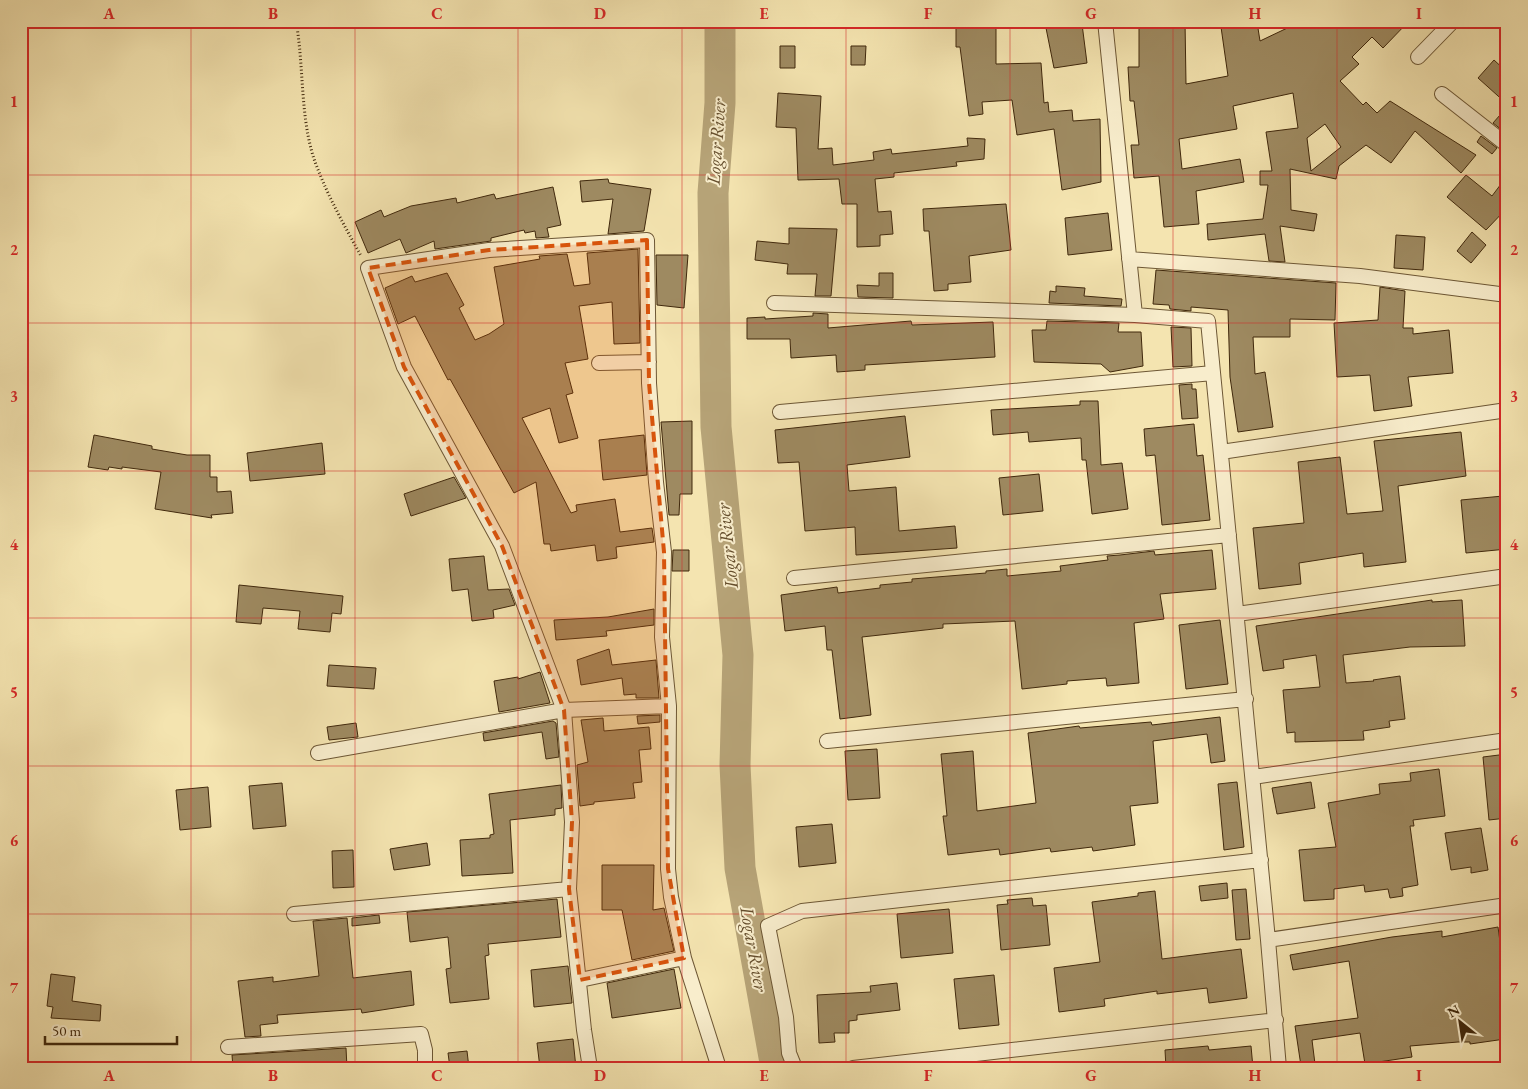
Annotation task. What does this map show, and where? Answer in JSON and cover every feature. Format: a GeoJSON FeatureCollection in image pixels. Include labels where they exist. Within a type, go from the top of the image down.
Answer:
{"type":"FeatureCollection","features":[{"type":"Feature","properties":{"kind":"street"},"geometry":{"type":"LineString","coordinates":[[1105,21],[1135,315]]}},
{"type":"Feature","properties":{"kind":"street"},"geometry":{"type":"LineString","coordinates":[[1418,57],[1453,21]]}},
{"type":"Feature","properties":{"kind":"street"},"geometry":{"type":"LineString","coordinates":[[1442,94],[1507,145]]}},
{"type":"Feature","properties":{"kind":"street"},"geometry":{"type":"LineString","coordinates":[[590,1068],[584,1030],[569,889],[572,822],[564,710],[502,546],[404,367],[368,268],[489,250],[647,240],[648,362],[656,482],[664,552],[662,637],[669,706],[668,869],[671,897],[684,958],[719,1068]]}},
{"type":"Feature","properties":{"kind":"street"},"geometry":{"type":"LineString","coordinates":[[1129,258],[1360,276],[1507,295]]}},
{"type":"Feature","properties":{"kind":"street"},"geometry":{"type":"LineString","coordinates":[[774,303],[1135,315],[1208,321],[1246,699],[1279,1068]]}},
{"type":"Feature","properties":{"kind":"street"},"geometry":{"type":"LineString","coordinates":[[599,364],[648,362]]}},
{"type":"Feature","properties":{"kind":"street"},"geometry":{"type":"LineString","coordinates":[[780,412],[1213,373]]}},
{"type":"Feature","properties":{"kind":"street"},"geometry":{"type":"LineString","coordinates":[[1221,452],[1507,410]]}},
{"type":"Feature","properties":{"kind":"street"},"geometry":{"type":"LineString","coordinates":[[794,578],[1229,535]]}},
{"type":"Feature","properties":{"kind":"street"},"geometry":{"type":"LineString","coordinates":[[1237,614],[1507,576]]}},
{"type":"Feature","properties":{"kind":"street"},"geometry":{"type":"LineString","coordinates":[[827,741],[1246,699]]}},
{"type":"Feature","properties":{"kind":"street"},"geometry":{"type":"LineString","coordinates":[[318,753],[564,710],[669,706]]}},
{"type":"Feature","properties":{"kind":"street"},"geometry":{"type":"LineString","coordinates":[[1253,777],[1507,740]]}},
{"type":"Feature","properties":{"kind":"street"},"geometry":{"type":"LineString","coordinates":[[795,1068],[789,1053],[786,1017],[768,926],[776,921],[802,911],[1261,860]]}},
{"type":"Feature","properties":{"kind":"street"},"geometry":{"type":"LineString","coordinates":[[294,914],[569,889]]}},
{"type":"Feature","properties":{"kind":"street"},"geometry":{"type":"LineString","coordinates":[[1268,940],[1507,905]]}},
{"type":"Feature","properties":{"kind":"street"},"geometry":{"type":"LineString","coordinates":[[580,980],[684,958]]}},
{"type":"Feature","properties":{"kind":"street"},"geometry":{"type":"LineString","coordinates":[[853,1068],[1276,1020]]}},
{"type":"Feature","properties":{"kind":"street"},"geometry":{"type":"LineString","coordinates":[[228,1046],[421,1034],[425,1050],[425,1068]]}},
{"type":"Feature","properties":{"kind":"path"},"geometry":{"type":"LineString","coordinates":[[296,21],[307,118],[314,158],[338,214],[368,268]]}},
{"type":"Feature","properties":{"kind":"highlighted area"},"geometry":{"type":"Polygon","coordinates":[[[647,240],[649,383],[664,552],[668,869],[684,958],[580,980],[569,889],[572,822],[564,710],[502,546],[404,367],[368,268],[489,250],[647,240]]]}},
{"type":"Feature","properties":{"kind":"building"},"geometry":{"type":"Polygon","coordinates":[[[956,21],[996,21],[996,64],[1041,63],[1044,103],[1048,102],[1049,112],[1072,110],[1073,121],[1100,119],[1101,182],[1062,190],[1054,129],[1017,135],[1012,100],[982,102],[983,114],[969,116],[960,47],[956,47],[956,21]]]}},
{"type":"Feature","properties":{"kind":"building"},"geometry":{"type":"Polygon","coordinates":[[[1139,21],[1185,21],[1186,84],[1228,76],[1221,27],[1257,22],[1260,41],[1302,21],[1409,21],[1383,48],[1372,37],[1352,57],[1359,64],[1340,81],[1363,105],[1366,102],[1377,113],[1390,101],[1476,155],[1461,173],[1415,131],[1391,163],[1366,145],[1339,166],[1336,179],[1290,169],[1291,210],[1317,214],[1314,231],[1280,226],[1285,262],[1269,261],[1265,234],[1208,240],[1207,224],[1263,219],[1268,185],[1260,185],[1260,171],[1272,171],[1266,132],[1298,128],[1293,93],[1233,106],[1237,129],[1179,139],[1182,169],[1240,159],[1244,182],[1196,191],[1199,224],[1164,227],[1159,176],[1134,178],[1131,145],[1139,145],[1134,101],[1130,101],[1128,67],[1139,67],[1139,21]],[[1325,124],[1307,138],[1311,171],[1341,147],[1325,124]]]}},
{"type":"Feature","properties":{"kind":"building"},"geometry":{"type":"Polygon","coordinates":[[[1082,24],[1087,63],[1054,68],[1046,28],[1082,24]]]}},
{"type":"Feature","properties":{"kind":"building"},"geometry":{"type":"Polygon","coordinates":[[[780,46],[795,46],[795,68],[780,68],[780,46]]]}},
{"type":"Feature","properties":{"kind":"building"},"geometry":{"type":"Polygon","coordinates":[[[851,46],[866,46],[865,65],[851,65],[851,46]]]}},
{"type":"Feature","properties":{"kind":"building"},"geometry":{"type":"Polygon","coordinates":[[[1494,60],[1507,72],[1507,104],[1478,78],[1494,60]]]}},
{"type":"Feature","properties":{"kind":"building"},"geometry":{"type":"Polygon","coordinates":[[[778,93],[821,96],[818,149],[832,148],[833,165],[874,160],[873,152],[891,149],[892,154],[968,146],[967,138],[985,139],[984,159],[956,162],[957,166],[894,173],[894,177],[875,179],[878,212],[891,211],[893,234],[880,235],[880,246],[857,247],[857,204],[842,204],[839,179],[798,180],[796,128],[776,127],[778,93]]]}},
{"type":"Feature","properties":{"kind":"building"},"geometry":{"type":"Polygon","coordinates":[[[1507,107],[1507,134],[1493,123],[1507,107]]]}},
{"type":"Feature","properties":{"kind":"building"},"geometry":{"type":"Polygon","coordinates":[[[1481,136],[1497,148],[1492,154],[1477,142],[1481,136]]]}},
{"type":"Feature","properties":{"kind":"building"},"geometry":{"type":"Polygon","coordinates":[[[1466,175],[1492,196],[1507,176],[1507,208],[1486,230],[1447,197],[1466,175]]]}},
{"type":"Feature","properties":{"kind":"building"},"geometry":{"type":"Polygon","coordinates":[[[608,179],[609,183],[651,189],[644,231],[608,234],[613,199],[582,202],[580,181],[608,179]]]}},
{"type":"Feature","properties":{"kind":"building"},"geometry":{"type":"Polygon","coordinates":[[[553,187],[561,225],[547,228],[549,237],[536,238],[535,231],[525,233],[524,230],[491,238],[491,241],[435,249],[434,241],[406,253],[400,239],[368,253],[355,222],[381,210],[384,217],[411,206],[456,198],[457,203],[494,194],[496,199],[553,187]]]}},
{"type":"Feature","properties":{"kind":"building"},"geometry":{"type":"Polygon","coordinates":[[[1006,204],[1011,250],[969,256],[971,282],[948,284],[948,290],[934,291],[929,231],[924,231],[923,209],[1006,204]]]}},
{"type":"Feature","properties":{"kind":"building"},"geometry":{"type":"Polygon","coordinates":[[[1108,213],[1112,250],[1068,255],[1065,218],[1108,213]]]}},
{"type":"Feature","properties":{"kind":"building"},"geometry":{"type":"Polygon","coordinates":[[[789,228],[837,229],[831,296],[815,296],[817,274],[787,274],[788,264],[755,260],[757,241],[789,244],[789,228]]]}},
{"type":"Feature","properties":{"kind":"building"},"geometry":{"type":"Polygon","coordinates":[[[1472,232],[1486,245],[1471,263],[1457,251],[1472,232]]]}},
{"type":"Feature","properties":{"kind":"building"},"geometry":{"type":"Polygon","coordinates":[[[1396,235],[1425,237],[1423,270],[1394,268],[1396,235]]]}},
{"type":"Feature","properties":{"kind":"building"},"geometry":{"type":"Polygon","coordinates":[[[638,249],[640,343],[614,344],[612,302],[579,306],[588,359],[565,363],[573,393],[566,395],[578,438],[559,443],[550,408],[522,418],[571,513],[577,511],[576,505],[615,499],[620,532],[652,528],[654,542],[616,547],[617,558],[597,561],[595,545],[551,551],[550,544],[544,544],[536,482],[514,493],[450,379],[448,380],[415,316],[398,324],[385,288],[412,276],[415,282],[447,273],[464,305],[459,308],[475,340],[489,334],[504,324],[494,267],[540,259],[539,256],[567,254],[574,286],[590,284],[587,253],[638,249]]]}},
{"type":"Feature","properties":{"kind":"building"},"geometry":{"type":"Polygon","coordinates":[[[656,255],[688,255],[684,308],[657,305],[656,255]]]}},
{"type":"Feature","properties":{"kind":"building"},"geometry":{"type":"Polygon","coordinates":[[[1156,270],[1336,283],[1335,320],[1290,319],[1290,337],[1253,337],[1255,374],[1265,372],[1273,427],[1238,432],[1230,377],[1228,310],[1191,307],[1191,311],[1170,309],[1169,305],[1153,304],[1156,270]]]}},
{"type":"Feature","properties":{"kind":"building"},"geometry":{"type":"Polygon","coordinates":[[[879,273],[893,273],[893,298],[858,297],[857,285],[879,286],[879,273]]]}},
{"type":"Feature","properties":{"kind":"building"},"geometry":{"type":"Polygon","coordinates":[[[1056,286],[1085,288],[1084,296],[1122,299],[1121,306],[1049,303],[1050,291],[1056,292],[1056,286]]]}},
{"type":"Feature","properties":{"kind":"building"},"geometry":{"type":"Polygon","coordinates":[[[1380,287],[1405,291],[1403,328],[1413,328],[1413,334],[1449,330],[1453,373],[1408,377],[1412,406],[1374,411],[1370,375],[1337,377],[1334,323],[1378,320],[1380,287]]]}},
{"type":"Feature","properties":{"kind":"building"},"geometry":{"type":"Polygon","coordinates":[[[813,313],[828,314],[828,328],[911,321],[912,325],[993,322],[995,357],[865,365],[865,370],[837,372],[836,355],[791,358],[790,339],[747,339],[747,318],[765,317],[765,319],[813,316],[813,313]]]}},
{"type":"Feature","properties":{"kind":"building"},"geometry":{"type":"Polygon","coordinates":[[[1047,321],[1119,323],[1118,332],[1141,332],[1143,366],[1110,372],[1101,364],[1034,362],[1032,330],[1046,330],[1047,321]]]}},
{"type":"Feature","properties":{"kind":"building"},"geometry":{"type":"Polygon","coordinates":[[[1171,327],[1191,328],[1192,366],[1173,367],[1171,327]]]}},
{"type":"Feature","properties":{"kind":"building"},"geometry":{"type":"Polygon","coordinates":[[[1192,384],[1192,389],[1196,389],[1198,418],[1182,419],[1179,385],[1192,384]]]}},
{"type":"Feature","properties":{"kind":"building"},"geometry":{"type":"Polygon","coordinates":[[[1080,401],[1098,401],[1101,465],[1122,463],[1128,509],[1092,514],[1086,460],[1082,460],[1081,438],[1029,442],[1028,432],[993,435],[991,410],[1080,405],[1080,401]]]}},
{"type":"Feature","properties":{"kind":"building"},"geometry":{"type":"Polygon","coordinates":[[[905,416],[910,457],[847,465],[849,491],[896,487],[899,531],[955,526],[957,548],[856,555],[855,527],[805,531],[799,462],[778,463],[775,430],[905,416]]]}},
{"type":"Feature","properties":{"kind":"building"},"geometry":{"type":"Polygon","coordinates":[[[692,421],[692,494],[680,494],[679,515],[669,515],[661,422],[692,421]]]}},
{"type":"Feature","properties":{"kind":"building"},"geometry":{"type":"Polygon","coordinates":[[[1194,424],[1197,456],[1203,455],[1210,520],[1162,525],[1155,455],[1146,456],[1144,429],[1194,424]]]}},
{"type":"Feature","properties":{"kind":"building"},"geometry":{"type":"Polygon","coordinates":[[[1461,432],[1466,476],[1398,486],[1406,562],[1364,567],[1363,553],[1299,563],[1301,584],[1259,589],[1253,528],[1304,523],[1298,462],[1340,457],[1347,514],[1383,511],[1374,441],[1461,432]]]}},
{"type":"Feature","properties":{"kind":"building"},"geometry":{"type":"Polygon","coordinates":[[[94,435],[152,446],[152,449],[187,455],[210,455],[210,477],[217,477],[217,492],[231,491],[233,513],[211,515],[212,518],[155,509],[161,472],[122,467],[122,469],[109,467],[108,470],[88,467],[94,435]]]}},
{"type":"Feature","properties":{"kind":"building"},"geometry":{"type":"Polygon","coordinates":[[[644,435],[647,475],[603,480],[599,440],[644,435]]]}},
{"type":"Feature","properties":{"kind":"building"},"geometry":{"type":"Polygon","coordinates":[[[322,443],[325,474],[250,481],[247,453],[322,443]]]}},
{"type":"Feature","properties":{"kind":"building"},"geometry":{"type":"Polygon","coordinates":[[[1039,474],[1043,511],[1003,515],[999,478],[1039,474]]]}},
{"type":"Feature","properties":{"kind":"building"},"geometry":{"type":"Polygon","coordinates":[[[454,477],[466,498],[411,516],[404,494],[454,477]]]}},
{"type":"Feature","properties":{"kind":"building"},"geometry":{"type":"Polygon","coordinates":[[[1503,496],[1507,549],[1466,553],[1461,500],[1503,496]]]}},
{"type":"Feature","properties":{"kind":"building"},"geometry":{"type":"Polygon","coordinates":[[[673,550],[689,550],[689,571],[672,571],[673,550]]]}},
{"type":"Feature","properties":{"kind":"building"},"geometry":{"type":"Polygon","coordinates":[[[1212,550],[1216,589],[1160,594],[1164,619],[1134,623],[1139,683],[1107,686],[1106,678],[1067,681],[1067,684],[1022,689],[1015,621],[943,624],[943,628],[862,637],[871,715],[840,719],[832,650],[827,650],[825,626],[785,631],[781,595],[837,587],[838,593],[880,588],[880,585],[912,582],[912,579],[986,573],[986,571],[1007,569],[1007,576],[1061,571],[1060,566],[1108,560],[1107,556],[1154,551],[1155,555],[1212,550]]]}},
{"type":"Feature","properties":{"kind":"building"},"geometry":{"type":"Polygon","coordinates":[[[484,556],[488,590],[509,589],[515,605],[493,610],[494,618],[472,621],[468,589],[452,591],[449,559],[484,556]]]}},
{"type":"Feature","properties":{"kind":"building"},"geometry":{"type":"Polygon","coordinates":[[[239,585],[343,596],[341,614],[332,613],[330,632],[298,629],[300,611],[263,608],[261,624],[236,622],[239,585]]]}},
{"type":"Feature","properties":{"kind":"building"},"geometry":{"type":"Polygon","coordinates":[[[1432,600],[1432,602],[1462,600],[1465,646],[1410,647],[1343,655],[1346,683],[1374,681],[1400,676],[1405,719],[1389,721],[1390,727],[1363,731],[1364,740],[1295,742],[1295,732],[1287,733],[1283,690],[1320,687],[1316,655],[1283,660],[1284,668],[1263,671],[1256,626],[1432,600]]]}},
{"type":"Feature","properties":{"kind":"building"},"geometry":{"type":"Polygon","coordinates":[[[654,609],[654,625],[606,631],[607,636],[556,640],[554,620],[608,617],[654,609]]]}},
{"type":"Feature","properties":{"kind":"building"},"geometry":{"type":"Polygon","coordinates":[[[1220,620],[1228,684],[1186,689],[1179,625],[1220,620]]]}},
{"type":"Feature","properties":{"kind":"building"},"geometry":{"type":"Polygon","coordinates":[[[609,649],[612,665],[656,660],[659,698],[636,698],[636,694],[624,695],[622,678],[581,685],[577,660],[609,649]]]}},
{"type":"Feature","properties":{"kind":"building"},"geometry":{"type":"Polygon","coordinates":[[[329,665],[376,668],[374,689],[327,686],[329,665]]]}},
{"type":"Feature","properties":{"kind":"building"},"geometry":{"type":"Polygon","coordinates":[[[540,672],[550,703],[499,712],[494,681],[518,677],[518,679],[540,672]]]}},
{"type":"Feature","properties":{"kind":"building"},"geometry":{"type":"Polygon","coordinates":[[[660,715],[660,722],[638,724],[637,716],[660,715]]]}},
{"type":"Feature","properties":{"kind":"building"},"geometry":{"type":"Polygon","coordinates":[[[1220,717],[1225,761],[1211,763],[1207,734],[1153,741],[1158,803],[1130,806],[1135,845],[1093,851],[1092,847],[1051,852],[1050,848],[1000,855],[999,849],[948,855],[943,816],[947,816],[941,754],[973,751],[977,811],[1036,803],[1028,733],[1079,726],[1080,728],[1151,722],[1152,725],[1220,717]]]}},
{"type":"Feature","properties":{"kind":"building"},"geometry":{"type":"Polygon","coordinates":[[[603,718],[604,731],[649,727],[651,749],[639,750],[642,782],[633,783],[635,798],[594,802],[594,804],[580,806],[577,765],[588,762],[581,720],[603,718]]]}},
{"type":"Feature","properties":{"kind":"building"},"geometry":{"type":"Polygon","coordinates":[[[553,721],[556,723],[559,757],[546,759],[542,732],[484,741],[483,733],[553,721]]]}},
{"type":"Feature","properties":{"kind":"building"},"geometry":{"type":"Polygon","coordinates":[[[356,723],[358,737],[329,740],[327,727],[356,723]]]}},
{"type":"Feature","properties":{"kind":"building"},"geometry":{"type":"Polygon","coordinates":[[[877,749],[880,798],[848,800],[845,751],[877,749]]]}},
{"type":"Feature","properties":{"kind":"building"},"geometry":{"type":"Polygon","coordinates":[[[1507,754],[1507,818],[1489,820],[1483,757],[1507,754]]]}},
{"type":"Feature","properties":{"kind":"building"},"geometry":{"type":"Polygon","coordinates":[[[1439,769],[1445,816],[1413,820],[1414,826],[1410,826],[1418,885],[1402,888],[1403,896],[1390,898],[1388,889],[1365,892],[1364,885],[1334,889],[1334,899],[1304,901],[1299,850],[1336,847],[1328,803],[1380,794],[1379,784],[1411,781],[1410,773],[1439,769]]]}},
{"type":"Feature","properties":{"kind":"building"},"geometry":{"type":"Polygon","coordinates":[[[1237,782],[1244,847],[1224,850],[1218,784],[1237,782]]]}},
{"type":"Feature","properties":{"kind":"building"},"geometry":{"type":"Polygon","coordinates":[[[1311,782],[1315,808],[1277,814],[1272,788],[1311,782]]]}},
{"type":"Feature","properties":{"kind":"building"},"geometry":{"type":"Polygon","coordinates":[[[282,783],[286,826],[253,829],[249,786],[282,783]]]}},
{"type":"Feature","properties":{"kind":"building"},"geometry":{"type":"Polygon","coordinates":[[[561,785],[562,808],[555,809],[555,815],[510,820],[513,873],[462,876],[460,840],[490,838],[490,835],[494,834],[489,794],[561,785]]]}},
{"type":"Feature","properties":{"kind":"building"},"geometry":{"type":"Polygon","coordinates":[[[208,787],[211,827],[180,830],[176,790],[208,787]]]}},
{"type":"Feature","properties":{"kind":"building"},"geometry":{"type":"Polygon","coordinates":[[[832,824],[836,863],[799,867],[796,827],[832,824]]]}},
{"type":"Feature","properties":{"kind":"building"},"geometry":{"type":"Polygon","coordinates":[[[1481,828],[1488,870],[1471,873],[1471,867],[1451,870],[1445,833],[1481,828]]]}},
{"type":"Feature","properties":{"kind":"building"},"geometry":{"type":"Polygon","coordinates":[[[427,843],[430,865],[394,870],[390,849],[427,843]]]}},
{"type":"Feature","properties":{"kind":"building"},"geometry":{"type":"Polygon","coordinates":[[[353,850],[354,887],[333,888],[332,851],[353,850]]]}},
{"type":"Feature","properties":{"kind":"building"},"geometry":{"type":"Polygon","coordinates":[[[602,865],[654,865],[653,910],[664,908],[674,951],[632,960],[622,910],[602,910],[602,865]]]}},
{"type":"Feature","properties":{"kind":"building"},"geometry":{"type":"Polygon","coordinates":[[[1227,883],[1228,898],[1201,901],[1199,886],[1227,883]]]}},
{"type":"Feature","properties":{"kind":"building"},"geometry":{"type":"Polygon","coordinates":[[[1246,889],[1250,939],[1236,940],[1232,890],[1246,889]]]}},
{"type":"Feature","properties":{"kind":"building"},"geometry":{"type":"Polygon","coordinates":[[[1155,891],[1162,959],[1241,949],[1247,998],[1209,1003],[1207,988],[1157,994],[1157,991],[1104,999],[1105,1006],[1059,1012],[1054,968],[1100,962],[1092,902],[1138,896],[1138,893],[1155,891]]]}},
{"type":"Feature","properties":{"kind":"building"},"geometry":{"type":"Polygon","coordinates":[[[1032,898],[1033,906],[1046,905],[1050,945],[1001,950],[997,905],[1008,904],[1007,900],[1032,898]]]}},
{"type":"Feature","properties":{"kind":"building"},"geometry":{"type":"Polygon","coordinates":[[[557,899],[561,937],[488,944],[489,955],[485,956],[489,999],[450,1003],[446,969],[451,968],[448,937],[410,942],[407,912],[557,899]]]}},
{"type":"Feature","properties":{"kind":"building"},"geometry":{"type":"Polygon","coordinates":[[[949,909],[953,953],[901,958],[897,914],[949,909]]]}},
{"type":"Feature","properties":{"kind":"building"},"geometry":{"type":"Polygon","coordinates":[[[379,915],[380,923],[352,926],[352,918],[379,915]]]}},
{"type":"Feature","properties":{"kind":"building"},"geometry":{"type":"Polygon","coordinates":[[[347,918],[353,978],[411,971],[414,1005],[362,1013],[361,1009],[277,1015],[278,1023],[260,1025],[261,1036],[245,1037],[238,981],[273,977],[273,982],[319,976],[313,921],[347,918]]]}},
{"type":"Feature","properties":{"kind":"building"},"geometry":{"type":"Polygon","coordinates":[[[1498,927],[1507,994],[1507,1016],[1501,1016],[1505,1039],[1470,1044],[1470,1042],[1458,1042],[1410,1046],[1412,1057],[1365,1064],[1360,1033],[1312,1040],[1315,1064],[1301,1066],[1295,1026],[1358,1018],[1349,961],[1293,970],[1290,955],[1392,937],[1442,931],[1442,937],[1498,927]]]}},
{"type":"Feature","properties":{"kind":"building"},"geometry":{"type":"Polygon","coordinates":[[[568,966],[572,1003],[534,1007],[531,970],[568,966]]]}},
{"type":"Feature","properties":{"kind":"building"},"geometry":{"type":"Polygon","coordinates":[[[674,969],[681,1008],[612,1018],[607,983],[674,969]]]}},
{"type":"Feature","properties":{"kind":"building"},"geometry":{"type":"Polygon","coordinates":[[[51,974],[75,977],[72,1001],[101,1005],[100,1021],[51,1018],[53,1007],[47,1006],[51,974]]]}},
{"type":"Feature","properties":{"kind":"building"},"geometry":{"type":"Polygon","coordinates":[[[994,975],[999,1025],[959,1029],[954,979],[994,975]]]}},
{"type":"Feature","properties":{"kind":"building"},"geometry":{"type":"Polygon","coordinates":[[[897,983],[900,1010],[857,1015],[857,1020],[849,1021],[849,1033],[834,1033],[835,1042],[819,1043],[817,995],[871,992],[870,986],[897,983]]]}},
{"type":"Feature","properties":{"kind":"building"},"geometry":{"type":"Polygon","coordinates":[[[573,1039],[576,1068],[540,1068],[537,1043],[573,1039]]]}},
{"type":"Feature","properties":{"kind":"building"},"geometry":{"type":"Polygon","coordinates":[[[1208,1046],[1209,1050],[1251,1046],[1253,1068],[1166,1068],[1165,1050],[1208,1046]]]}},
{"type":"Feature","properties":{"kind":"building"},"geometry":{"type":"Polygon","coordinates":[[[346,1048],[347,1068],[233,1068],[232,1055],[346,1048]]]}},
{"type":"Feature","properties":{"kind":"building"},"geometry":{"type":"Polygon","coordinates":[[[467,1051],[469,1068],[450,1068],[448,1053],[467,1051]]]}},
{"type":"Feature","properties":{"kind":"waterway","name":"Logar River"},"geometry":{"type":"LineString","coordinates":[[720,21],[720,103],[713,193],[716,427],[738,655],[735,765],[740,868],[776,1068]]}}]}
